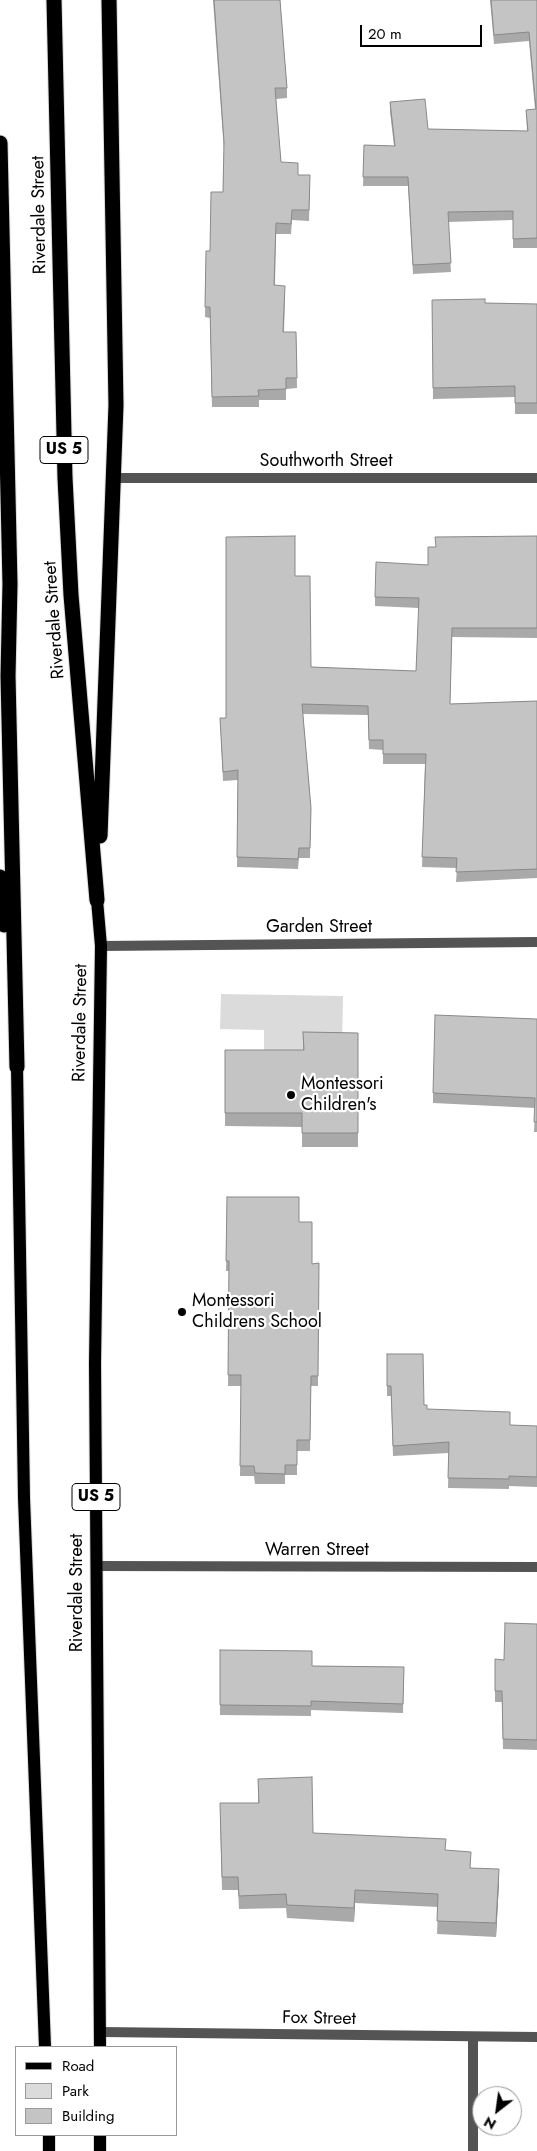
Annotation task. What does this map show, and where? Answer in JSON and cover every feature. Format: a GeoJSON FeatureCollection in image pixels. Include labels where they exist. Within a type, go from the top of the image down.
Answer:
{"type":"FeatureCollection","features":[{"type":"Feature","properties":{"kind":"highway","name":"Riverdale Street"},"geometry":{"type":"LineString","coordinates":[[54,0],[65,478],[71,595],[97,900]]}},
{"type":"Feature","properties":{"kind":"highway"},"geometry":{"type":"LineString","coordinates":[[97,900],[116,405],[109,0]]}},
{"type":"Feature","properties":{"kind":"highway"},"geometry":{"type":"LineString","coordinates":[[0,143],[9,575],[8,676],[17,1067]]}},
{"type":"Feature","properties":{"kind":"highway"},"geometry":{"type":"LineString","coordinates":[[0,877],[17,1067]]}},
{"type":"Feature","properties":{"kind":"main road","name":"Riverdale Street"},"geometry":{"type":"LineString","coordinates":[[97,900],[101,946],[95,1363],[100,2046]]}},
{"type":"Feature","properties":{"kind":"main road"},"geometry":{"type":"LineString","coordinates":[[17,1067],[24,1498],[45,2046]]}},
{"type":"Feature","properties":{"kind":"main road"},"geometry":{"type":"LineString","coordinates":[[49,2136],[49,2151]]}},
{"type":"Feature","properties":{"kind":"main road"},"geometry":{"type":"LineString","coordinates":[[100,2136],[100,2151]]}},
{"type":"Feature","properties":{"kind":"street","name":"Southworth Street"},"geometry":{"type":"LineString","coordinates":[[114,478],[537,478]]}},
{"type":"Feature","properties":{"kind":"street","name":"Garden Street"},"geometry":{"type":"LineString","coordinates":[[101,946],[537,942]]}},
{"type":"Feature","properties":{"kind":"street","name":"Warren Street"},"geometry":{"type":"LineString","coordinates":[[97,1566],[537,1568]]}},
{"type":"Feature","properties":{"kind":"street","name":"Fox Street"},"geometry":{"type":"LineString","coordinates":[[100,2032],[537,2037]]}},
{"type":"Feature","properties":{"kind":"street"},"geometry":{"type":"LineString","coordinates":[[473,2036],[473,2151]]}},
{"type":"Feature","properties":{"kind":"green space"},"geometry":{"type":"Polygon","coordinates":[[[221,994],[343,996],[342,1047],[303,1046],[303,1052],[264,1052],[264,1030],[220,1029],[221,994]]]}},
{"type":"Feature","properties":{"kind":"building"},"geometry":{"type":"Polygon","coordinates":[[[214,0],[280,0],[287,88],[275,88],[281,162],[298,163],[298,175],[310,175],[309,210],[292,210],[291,224],[276,223],[274,285],[285,286],[283,332],[296,332],[297,378],[286,378],[286,389],[258,390],[259,396],[212,397],[210,307],[205,307],[206,251],[210,251],[211,192],[223,192],[224,142],[214,0]]]}},
{"type":"Feature","properties":{"kind":"building"},"geometry":{"type":"Polygon","coordinates":[[[491,0],[537,0],[537,238],[513,239],[513,211],[448,212],[451,263],[413,265],[408,177],[363,177],[364,145],[395,146],[390,102],[425,99],[428,129],[528,131],[526,110],[536,109],[529,32],[494,35],[491,0]]]}},
{"type":"Feature","properties":{"kind":"building"},"geometry":{"type":"Polygon","coordinates":[[[485,299],[485,303],[537,304],[537,403],[515,403],[515,386],[433,388],[432,300],[485,299]]]}},
{"type":"Feature","properties":{"kind":"building"},"geometry":{"type":"Polygon","coordinates":[[[295,536],[295,576],[310,576],[311,667],[416,671],[419,598],[375,597],[376,562],[428,565],[428,547],[436,547],[435,537],[537,536],[537,628],[452,628],[450,704],[537,701],[537,869],[456,872],[457,858],[422,857],[426,754],[383,754],[383,740],[369,740],[368,706],[302,704],[311,808],[310,848],[299,848],[298,859],[237,857],[238,770],[223,772],[220,718],[226,718],[226,537],[295,536]]]}},
{"type":"Feature","properties":{"kind":"building"},"geometry":{"type":"Polygon","coordinates":[[[435,1015],[537,1019],[537,1122],[534,1122],[535,1098],[433,1093],[435,1015]]]}},
{"type":"Feature","properties":{"kind":"building","name":"Montessori Children's"},"geometry":{"type":"Polygon","coordinates":[[[303,1032],[358,1033],[358,1133],[302,1133],[302,1113],[225,1113],[225,1050],[304,1050],[303,1032]]]}},
{"type":"Feature","properties":{"kind":"building"},"geometry":{"type":"Polygon","coordinates":[[[227,1197],[299,1197],[299,1222],[312,1222],[312,1264],[319,1263],[318,1376],[311,1376],[310,1440],[297,1440],[297,1465],[285,1465],[285,1474],[255,1473],[254,1466],[240,1466],[241,1375],[228,1375],[229,1261],[226,1261],[227,1197]]]}},
{"type":"Feature","properties":{"kind":"building"},"geometry":{"type":"Polygon","coordinates":[[[387,1354],[423,1354],[424,1405],[427,1405],[427,1409],[510,1412],[510,1425],[537,1426],[537,1477],[509,1476],[509,1479],[448,1478],[449,1442],[393,1446],[391,1386],[387,1386],[387,1354]]]}},
{"type":"Feature","properties":{"kind":"building"},"geometry":{"type":"Polygon","coordinates":[[[505,1623],[537,1624],[537,1740],[503,1739],[502,1691],[495,1691],[495,1659],[504,1660],[505,1623]]]}},
{"type":"Feature","properties":{"kind":"building"},"geometry":{"type":"Polygon","coordinates":[[[220,1650],[312,1651],[312,1666],[404,1667],[403,1704],[311,1701],[311,1706],[220,1705],[220,1650]]]}},
{"type":"Feature","properties":{"kind":"building"},"geometry":{"type":"Polygon","coordinates":[[[312,1777],[313,1833],[446,1839],[445,1850],[471,1852],[470,1868],[499,1869],[496,1923],[437,1921],[438,1894],[355,1890],[354,1908],[287,1905],[286,1894],[239,1896],[238,1877],[222,1877],[220,1803],[259,1803],[258,1779],[312,1777]]]}},
{"type":"Feature","properties":{"kind":"place","name":"Montessori Children's"},"geometry":{"type":"Point","coordinates":[291,1095]}},
{"type":"Feature","properties":{"kind":"place","name":"Montessori Childrens School"},"geometry":{"type":"Point","coordinates":[182,1312]}}]}
